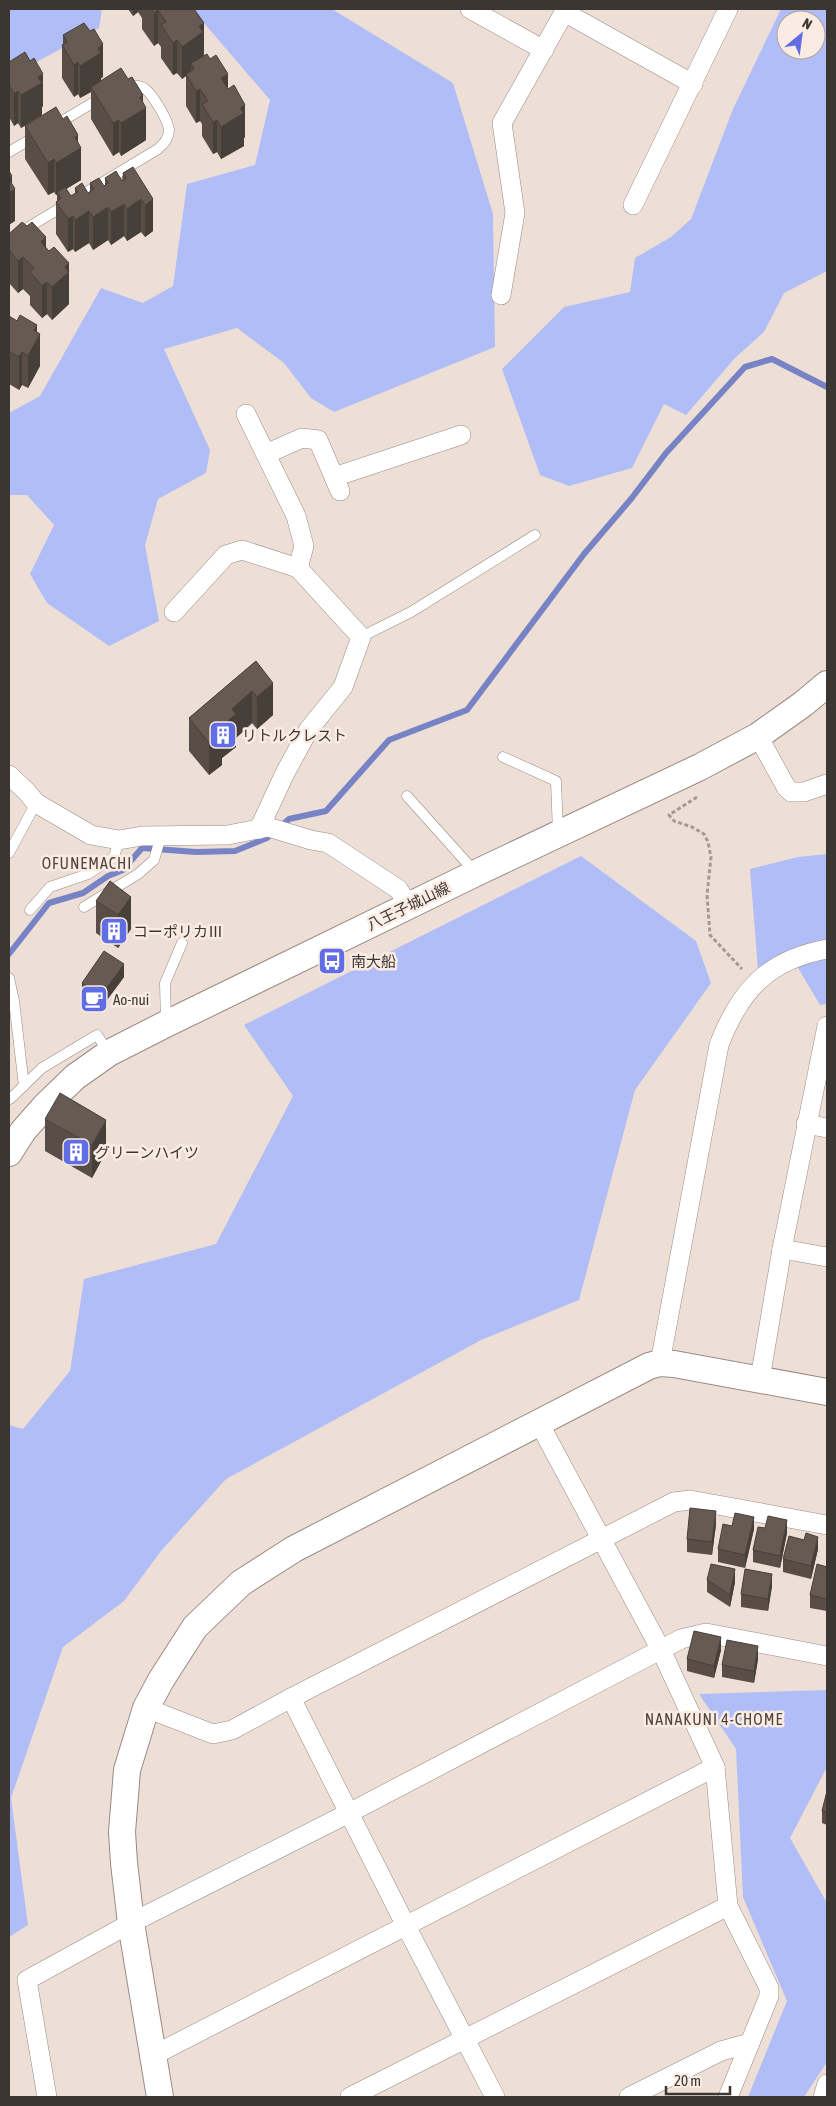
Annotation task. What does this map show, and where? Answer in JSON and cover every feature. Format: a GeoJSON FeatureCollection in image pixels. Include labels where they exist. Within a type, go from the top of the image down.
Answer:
{"type":"FeatureCollection","features":[{"type":"Feature","properties":{"kind":"street"},"geometry":{"type":"LineString","coordinates":[[470,9],[544,50]]}},
{"type":"Feature","properties":{"kind":"street"},"geometry":{"type":"LineString","coordinates":[[633,205],[728,9]]}},
{"type":"Feature","properties":{"kind":"street"},"geometry":{"type":"LineString","coordinates":[[501,294],[515,213],[502,123],[565,10],[693,84]]}},
{"type":"Feature","properties":{"kind":"street"},"geometry":{"type":"LineString","coordinates":[[246,414],[296,516],[304,546],[298,568]]}},
{"type":"Feature","properties":{"kind":"street"},"geometry":{"type":"LineString","coordinates":[[266,454],[302,438],[318,440],[337,484],[461,436]]}},
{"type":"Feature","properties":{"kind":"street"},"geometry":{"type":"LineString","coordinates":[[174,612],[226,555],[242,550],[298,568],[360,637],[343,687],[310,729],[286,773],[263,828]]}},
{"type":"Feature","properties":{"kind":"street","name":"八王子城山線"},"geometry":{"type":"LineString","coordinates":[[9,1153],[23,1131],[45,1106],[75,1077],[109,1054],[166,1024],[476,873],[700,767],[758,736],[807,701],[827,684]]}},
{"type":"Feature","properties":{"kind":"street"},"geometry":{"type":"LineString","coordinates":[[758,736],[786,787],[791,792],[804,792],[827,784]]}},
{"type":"Feature","properties":{"kind":"street"},"geometry":{"type":"LineString","coordinates":[[9,775],[27,792],[36,804],[92,835],[119,840],[142,836],[228,835],[263,828],[328,843],[398,889],[410,906]]}},
{"type":"Feature","properties":{"kind":"street"},"geometry":{"type":"LineString","coordinates":[[660,1363],[719,1045],[735,1010],[755,983],[773,969],[799,956],[827,949]]}},
{"type":"Feature","properties":{"kind":"street"},"geometry":{"type":"LineString","coordinates":[[760,1379],[782,1249],[827,1026]]}},
{"type":"Feature","properties":{"kind":"street"},"geometry":{"type":"LineString","coordinates":[[806,1124],[827,1128]]}},
{"type":"Feature","properties":{"kind":"street"},"geometry":{"type":"LineString","coordinates":[[782,1249],[827,1257]]}},
{"type":"Feature","properties":{"kind":"street"},"geometry":{"type":"LineString","coordinates":[[160,2097],[131,1924],[124,1863],[124,1802],[127,1770],[146,1708],[161,1680],[195,1627],[241,1583],[294,1549],[650,1366],[660,1363],[674,1364],[827,1392]]}},
{"type":"Feature","properties":{"kind":"street"},"geometry":{"type":"LineString","coordinates":[[539,1424],[661,1650],[715,1766],[728,1906],[768,1988],[769,1996],[728,2097]]}},
{"type":"Feature","properties":{"kind":"street"},"geometry":{"type":"LineString","coordinates":[[146,1708],[213,1734],[232,1730],[674,1502],[690,1500],[827,1526]]}},
{"type":"Feature","properties":{"kind":"street"},"geometry":{"type":"LineString","coordinates":[[46,2097],[27,1980],[131,1924],[349,1813],[681,1639],[706,1633],[827,1656]]}},
{"type":"Feature","properties":{"kind":"street"},"geometry":{"type":"LineString","coordinates":[[291,1698],[495,2097]]}},
{"type":"Feature","properties":{"kind":"street"},"geometry":{"type":"LineString","coordinates":[[154,2055],[715,1766]]}},
{"type":"Feature","properties":{"kind":"street"},"geometry":{"type":"LineString","coordinates":[[350,2097],[728,1906]]}},
{"type":"Feature","properties":{"kind":"street"},"geometry":{"type":"LineString","coordinates":[[629,2097],[721,2051],[750,2043]]}},
{"type":"Feature","properties":{"kind":"street"},"geometry":{"type":"LineString","coordinates":[[823,2097],[827,2084]]}},
{"type":"Feature","properties":{"kind":"lane"},"geometry":{"type":"LineString","coordinates":[[9,152],[116,89],[134,84],[146,90],[165,117],[169,130],[166,142],[158,149],[9,239]]}},
{"type":"Feature","properties":{"kind":"lane"},"geometry":{"type":"LineString","coordinates":[[360,637],[411,612],[535,535]]}},
{"type":"Feature","properties":{"kind":"lane"},"geometry":{"type":"LineString","coordinates":[[503,757],[556,781],[558,834]]}},
{"type":"Feature","properties":{"kind":"lane"},"geometry":{"type":"LineString","coordinates":[[407,796],[476,873]]}},
{"type":"Feature","properties":{"kind":"lane"},"geometry":{"type":"LineString","coordinates":[[9,853],[36,804]]}},
{"type":"Feature","properties":{"kind":"lane"},"geometry":{"type":"LineString","coordinates":[[84,907],[138,874],[154,860],[161,836]]}},
{"type":"Feature","properties":{"kind":"lane"},"geometry":{"type":"LineString","coordinates":[[30,910],[50,887],[88,874],[114,857],[119,840]]}},
{"type":"Feature","properties":{"kind":"lane"},"geometry":{"type":"LineString","coordinates":[[166,1024],[164,983],[182,942]]}},
{"type":"Feature","properties":{"kind":"lane"},"geometry":{"type":"LineString","coordinates":[[9,978],[14,1001],[24,1086]]}},
{"type":"Feature","properties":{"kind":"lane"},"geometry":{"type":"LineString","coordinates":[[9,1099],[42,1068],[97,1035],[109,1054]]}},
{"type":"Feature","properties":{"kind":"path"},"geometry":{"type":"LineString","coordinates":[[699,795],[669,815],[674,821],[692,827],[704,834],[711,857],[707,894],[710,935],[755,983]]}},
{"type":"Feature","properties":{"kind":"shaded area"},"geometry":{"type":"Polygon","coordinates":[[[9,9],[102,9],[99,28],[9,77],[9,9]]]}},
{"type":"Feature","properties":{"kind":"shaded area"},"geometry":{"type":"Polygon","coordinates":[[[192,9],[332,9],[453,83],[493,214],[495,347],[334,412],[311,398],[284,363],[237,328],[164,349],[210,450],[206,473],[158,499],[145,545],[159,621],[109,646],[47,603],[30,574],[54,525],[27,495],[9,495],[9,413],[40,396],[101,288],[143,303],[173,286],[187,184],[255,165],[270,100],[192,9]]]}},
{"type":"Feature","properties":{"kind":"shaded area"},"geometry":{"type":"Polygon","coordinates":[[[781,9],[827,9],[827,271],[784,293],[764,332],[735,358],[686,415],[664,404],[632,468],[569,486],[540,475],[502,369],[564,307],[630,292],[635,258],[671,237],[691,219],[733,109],[776,19],[776,60],[826,60],[826,10],[781,9]]]}},
{"type":"Feature","properties":{"kind":"shaded area"},"geometry":{"type":"Polygon","coordinates":[[[827,854],[827,1004],[820,1005],[788,951],[758,970],[750,869],[798,857],[827,854]]]}},
{"type":"Feature","properties":{"kind":"shaded area"},"geometry":{"type":"Polygon","coordinates":[[[581,856],[696,941],[711,983],[635,1090],[579,1300],[481,1340],[226,1479],[161,1551],[124,1601],[63,1647],[11,1798],[28,1925],[9,1937],[9,1425],[23,1429],[70,1371],[84,1279],[216,1244],[293,1096],[244,1025],[581,856]]]}},
{"type":"Feature","properties":{"kind":"shaded area"},"geometry":{"type":"Polygon","coordinates":[[[826,1690],[827,1767],[790,1838],[827,1903],[827,2062],[804,2097],[748,2097],[787,2001],[743,1897],[736,1749],[699,1694],[826,1690]]]}},
{"type":"Feature","properties":{"kind":"building"},"geometry":{"type":"Polygon","coordinates":[[[151,9],[194,9],[204,23],[199,26],[203,32],[182,47],[177,40],[173,43],[161,25],[166,22],[158,10],[154,13],[151,9]]]}},
{"type":"Feature","properties":{"kind":"building"},"geometry":{"type":"Polygon","coordinates":[[[84,23],[90,31],[94,29],[103,44],[98,48],[101,53],[80,66],[78,62],[74,65],[62,45],[67,42],[63,35],[84,23]]]}},
{"type":"Feature","properties":{"kind":"building"},"geometry":{"type":"Polygon","coordinates":[[[25,52],[30,61],[34,58],[43,74],[38,77],[42,83],[21,95],[18,91],[14,94],[9,85],[9,62],[25,52]]]}},
{"type":"Feature","properties":{"kind":"building"},"geometry":{"type":"Polygon","coordinates":[[[207,54],[210,59],[216,55],[228,74],[221,78],[228,89],[234,85],[245,105],[240,108],[244,113],[221,127],[217,120],[213,122],[202,104],[208,101],[200,89],[196,91],[186,74],[194,69],[191,63],[207,54]]]}},
{"type":"Feature","properties":{"kind":"building"},"geometry":{"type":"Polygon","coordinates":[[[121,68],[128,79],[132,77],[143,95],[140,97],[146,108],[121,123],[119,120],[113,123],[91,87],[121,68]]]}},
{"type":"Feature","properties":{"kind":"building"},"geometry":{"type":"Polygon","coordinates":[[[56,107],[63,119],[67,116],[78,135],[75,137],[81,148],[56,163],[54,159],[48,163],[25,126],[56,107]]]}},
{"type":"Feature","properties":{"kind":"building"},"geometry":{"type":"Polygon","coordinates":[[[133,167],[153,199],[145,205],[141,199],[127,209],[124,204],[111,212],[108,207],[93,217],[89,211],[75,220],[73,216],[68,219],[56,202],[61,198],[57,192],[65,187],[71,196],[78,192],[75,188],[82,183],[88,193],[94,189],[90,183],[99,178],[104,186],[108,183],[105,178],[116,171],[122,181],[126,178],[123,173],[133,167]]]}},
{"type":"Feature","properties":{"kind":"building"},"geometry":{"type":"Polygon","coordinates":[[[9,179],[15,189],[9,193],[9,179]]]}},
{"type":"Feature","properties":{"kind":"building"},"geometry":{"type":"Polygon","coordinates":[[[22,222],[27,226],[32,222],[46,237],[41,242],[49,251],[54,247],[69,263],[65,267],[69,272],[52,287],[47,282],[42,286],[30,272],[34,268],[23,257],[18,261],[9,250],[9,234],[22,222]]]}},
{"type":"Feature","properties":{"kind":"building"},"geometry":{"type":"Polygon","coordinates":[[[20,315],[37,325],[34,330],[40,334],[28,356],[22,352],[19,357],[9,352],[9,316],[17,321],[20,315]]]}},
{"type":"Feature","properties":{"kind":"building"},"geometry":{"type":"Polygon","coordinates":[[[256,661],[273,683],[257,697],[252,691],[232,709],[236,714],[220,728],[222,733],[209,743],[189,718],[256,661]]]}},
{"type":"Feature","properties":{"kind":"building"},"geometry":{"type":"Polygon","coordinates":[[[110,881],[131,897],[118,915],[96,901],[110,881]]]}},
{"type":"Feature","properties":{"kind":"building"},"geometry":{"type":"Polygon","coordinates":[[[104,951],[124,964],[101,996],[82,983],[104,951]]]}},
{"type":"Feature","properties":{"kind":"building"},"geometry":{"type":"Polygon","coordinates":[[[60,1093],[106,1120],[92,1145],[45,1119],[60,1093]]]}},
{"type":"Feature","properties":{"kind":"building"},"geometry":{"type":"Polygon","coordinates":[[[690,1508],[716,1511],[712,1542],[687,1539],[690,1508]]]}},
{"type":"Feature","properties":{"kind":"building"},"geometry":{"type":"Polygon","coordinates":[[[735,1513],[754,1517],[745,1555],[718,1549],[723,1524],[732,1526],[735,1513]]]}},
{"type":"Feature","properties":{"kind":"building"},"geometry":{"type":"Polygon","coordinates":[[[768,1516],[787,1520],[780,1556],[753,1550],[758,1527],[765,1528],[768,1516]]]}},
{"type":"Feature","properties":{"kind":"building"},"geometry":{"type":"Polygon","coordinates":[[[806,1533],[818,1537],[811,1566],[783,1559],[789,1536],[804,1540],[806,1533]]]}},
{"type":"Feature","properties":{"kind":"building"},"geometry":{"type":"Polygon","coordinates":[[[711,1564],[735,1569],[730,1595],[707,1580],[711,1564]]]}},
{"type":"Feature","properties":{"kind":"building"},"geometry":{"type":"Polygon","coordinates":[[[817,1564],[827,1567],[827,1599],[810,1595],[817,1564]]]}},
{"type":"Feature","properties":{"kind":"building"},"geometry":{"type":"Polygon","coordinates":[[[745,1569],[772,1574],[768,1599],[741,1594],[745,1569]]]}},
{"type":"Feature","properties":{"kind":"building"},"geometry":{"type":"Polygon","coordinates":[[[694,1631],[721,1637],[714,1666],[687,1659],[694,1631]]]}},
{"type":"Feature","properties":{"kind":"building"},"geometry":{"type":"Polygon","coordinates":[[[727,1640],[758,1646],[754,1671],[722,1665],[727,1640]]]}},
{"type":"Feature","properties":{"kind":"building"},"geometry":{"type":"Polygon","coordinates":[[[827,1791],[827,1812],[822,1811],[827,1791]]]}},
{"type":"Feature","properties":{"kind":"waterway"},"geometry":{"type":"LineString","coordinates":[[9,954],[49,903],[83,893],[108,876],[123,870],[142,848],[196,852],[235,851],[267,838],[289,819],[326,811],[389,740],[467,710],[584,554],[631,499],[666,453],[745,367],[772,359],[827,387]]}},
{"type":"Feature","properties":{"kind":"place","name":"リトルクレスト"},"geometry":{"type":"Point","coordinates":[223,735]}},
{"type":"Feature","properties":{"kind":"place","name":"コーポリカⅢ"},"geometry":{"type":"Point","coordinates":[114,931]}},
{"type":"Feature","properties":{"kind":"place","name":"南大船"},"geometry":{"type":"Point","coordinates":[332,961]}},
{"type":"Feature","properties":{"kind":"place","name":"Ao-nui"},"geometry":{"type":"Point","coordinates":[94,999]}},
{"type":"Feature","properties":{"kind":"place","name":"グリーンハイツ"},"geometry":{"type":"Point","coordinates":[76,1152]}},
{"type":"Feature","properties":{"kind":"district","name":"OFUNEMACHI"},"geometry":{"type":"Point","coordinates":[87,863]}},
{"type":"Feature","properties":{"kind":"district","name":"NANAKUNI 4-CHOME"},"geometry":{"type":"Point","coordinates":[714,1719]}}]}
